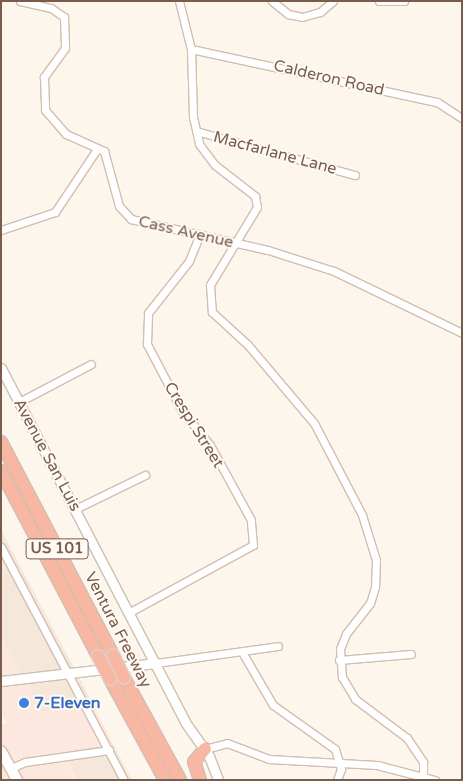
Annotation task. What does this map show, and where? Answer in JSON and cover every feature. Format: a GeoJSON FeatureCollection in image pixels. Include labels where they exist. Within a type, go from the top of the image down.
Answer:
{"type":"FeatureCollection","features":[{"type":"Feature","properties":{"kind":"highway","name":"Ventura Freeway"},"geometry":{"type":"LineString","coordinates":[[1,442],[124,678],[180,780]]}},
{"type":"Feature","properties":{"kind":"highway","name":"Ventura Freeway"},"geometry":{"type":"LineString","coordinates":[[1,470],[165,780]]}},
{"type":"Feature","properties":{"kind":"highway"},"geometry":{"type":"LineString","coordinates":[[200,780],[194,762],[205,749]]}},
{"type":"Feature","properties":{"kind":"main road"},"geometry":{"type":"LineString","coordinates":[[1,751],[17,780]]}},
{"type":"Feature","properties":{"kind":"street"},"geometry":{"type":"LineString","coordinates":[[1,230],[55,212],[97,149],[57,128],[42,101],[44,76],[65,48],[64,18],[51,8],[20,1]]}},
{"type":"Feature","properties":{"kind":"street"},"geometry":{"type":"LineString","coordinates":[[179,1],[191,49],[196,131],[215,165],[255,196],[256,216],[210,285],[212,312],[248,345],[314,423],[371,535],[375,587],[370,603],[346,634],[340,660],[348,689],[407,738],[423,762],[423,775]]}},
{"type":"Feature","properties":{"kind":"street"},"geometry":{"type":"LineString","coordinates":[[272,1],[288,14],[302,17],[320,12],[333,1]]}},
{"type":"Feature","properties":{"kind":"street"},"geometry":{"type":"LineString","coordinates":[[379,1],[404,1]]}},
{"type":"Feature","properties":{"kind":"street","name":"Calderon Road"},"geometry":{"type":"LineString","coordinates":[[191,49],[437,102],[462,118]]}},
{"type":"Feature","properties":{"kind":"street","name":"Macfarlane Lane"},"geometry":{"type":"LineString","coordinates":[[196,131],[355,175]]}},
{"type":"Feature","properties":{"kind":"street","name":"Cass Avenue"},"geometry":{"type":"LineString","coordinates":[[97,149],[104,151],[119,206],[131,219],[238,244],[334,271],[462,333]]}},
{"type":"Feature","properties":{"kind":"street","name":"Crespi Street"},"geometry":{"type":"LineString","coordinates":[[130,612],[250,549],[255,536],[251,520],[210,445],[182,411],[147,344],[148,313],[189,262],[199,236]]}},
{"type":"Feature","properties":{"kind":"street"},"geometry":{"type":"LineString","coordinates":[[19,402],[91,364]]}},
{"type":"Feature","properties":{"kind":"street","name":"Avenue San Luis"},"geometry":{"type":"LineString","coordinates":[[1,368],[130,612],[185,722],[205,749],[218,780]]}},
{"type":"Feature","properties":{"kind":"street"},"geometry":{"type":"LineString","coordinates":[[75,509],[145,475]]}},
{"type":"Feature","properties":{"kind":"street"},"geometry":{"type":"LineString","coordinates":[[1,547],[124,780]]}},
{"type":"Feature","properties":{"kind":"street"},"geometry":{"type":"LineString","coordinates":[[1,681],[156,663],[278,646]]}},
{"type":"Feature","properties":{"kind":"street"},"geometry":{"type":"LineString","coordinates":[[242,652],[273,705],[330,742],[340,762],[337,780]]}},
{"type":"Feature","properties":{"kind":"street"},"geometry":{"type":"LineString","coordinates":[[340,660],[411,654]]}},
{"type":"Feature","properties":{"kind":"street"},"geometry":{"type":"LineString","coordinates":[[205,749],[227,743],[269,759],[340,762],[392,767],[435,780]]}},
{"type":"Feature","properties":{"kind":"street"},"geometry":{"type":"LineString","coordinates":[[11,768],[25,762],[109,750]]}},
{"type":"Feature","properties":{"kind":"shaded area"},"geometry":{"type":"Polygon","coordinates":[[[1,530],[92,702],[41,712],[1,636],[1,530]]]}},
{"type":"Feature","properties":{"kind":"shaded area"},"geometry":{"type":"Polygon","coordinates":[[[1,636],[41,712],[92,702],[113,744],[62,750],[76,780],[1,780],[1,724],[7,723],[1,713],[1,636]]]}},
{"type":"Feature","properties":{"kind":"shaded area"},"geometry":{"type":"Polygon","coordinates":[[[113,744],[132,780],[77,780],[62,750],[113,744]]]}},
{"type":"Feature","properties":{"kind":"place","name":"7-Eleven"},"geometry":{"type":"Point","coordinates":[24,703]}}]}
